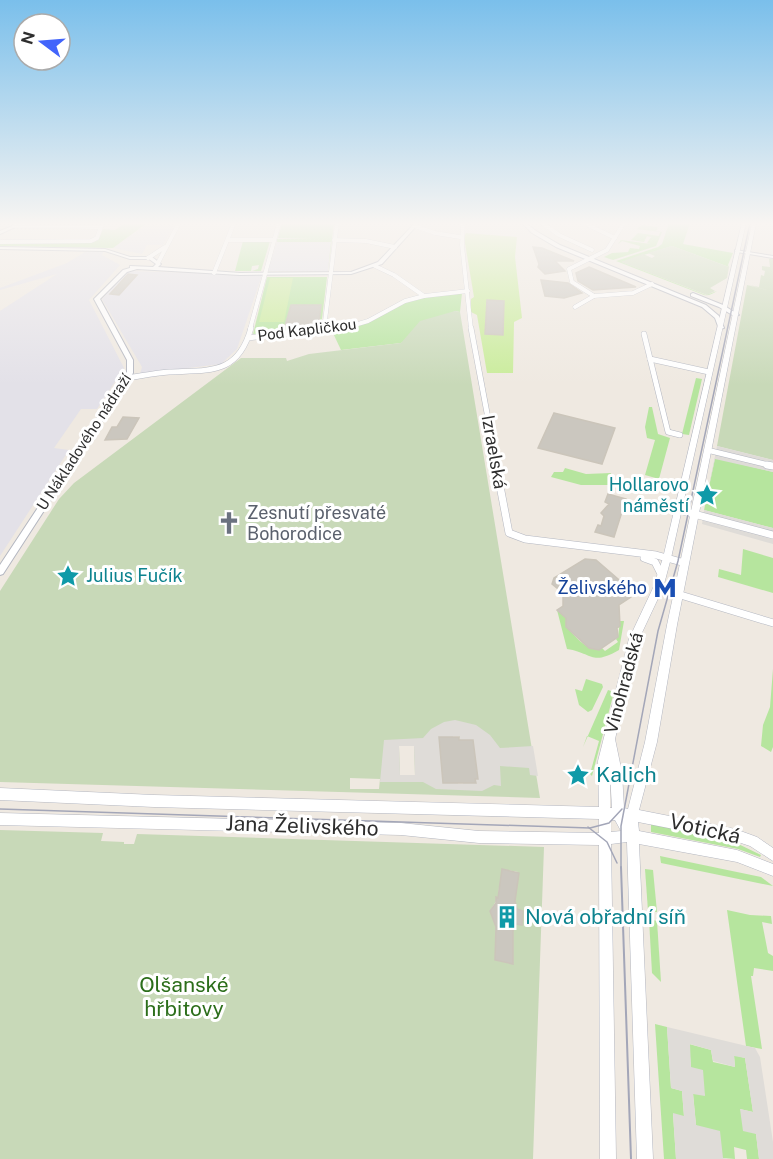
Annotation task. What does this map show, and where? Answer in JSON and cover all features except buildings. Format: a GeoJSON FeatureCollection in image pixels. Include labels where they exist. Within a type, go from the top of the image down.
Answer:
{"type":"FeatureCollection","features":[{"type":"Feature","properties":{"kind":"main road","name":"Vinohradská"},"geometry":{"type":"LineString","coordinates":[[608,1159],[603,769],[633,639],[661,580],[667,558],[731,277]]}},
{"type":"Feature","properties":{"kind":"main road","name":"Vinohradská"},"geometry":{"type":"LineString","coordinates":[[645,1159],[631,837],[632,815],[651,742],[678,594],[707,450],[716,421],[744,277]]}},
{"type":"Feature","properties":{"kind":"main road"},"geometry":{"type":"LineString","coordinates":[[609,738],[616,773],[618,814],[631,837]]}},
{"type":"Feature","properties":{"kind":"main road","name":"Jana Želivského"},"geometry":{"type":"LineString","coordinates":[[0,794],[154,801],[618,814]]}},
{"type":"Feature","properties":{"kind":"main road","name":"Votická"},"geometry":{"type":"LineString","coordinates":[[618,814],[735,835],[753,841],[773,855]]}},
{"type":"Feature","properties":{"kind":"main road","name":"Jana Želivského"},"geometry":{"type":"LineString","coordinates":[[0,819],[389,829],[480,837],[604,839],[631,837]]}},
{"type":"Feature","properties":{"kind":"main road","name":"Votická"},"geometry":{"type":"LineString","coordinates":[[631,837],[736,856],[773,870]]}},
{"type":"Feature","properties":{"kind":"street"},"geometry":{"type":"LineString","coordinates":[[113,281],[116,277]]}},
{"type":"Feature","properties":{"kind":"street"},"geometry":{"type":"LineString","coordinates":[[113,281],[117,277]]}},
{"type":"Feature","properties":{"kind":"street"},"geometry":{"type":"LineString","coordinates":[[127,378],[173,372],[203,373],[217,369],[241,352],[248,338],[264,277]]}},
{"type":"Feature","properties":{"kind":"street"},"geometry":{"type":"LineString","coordinates":[[324,331],[331,277]]}},
{"type":"Feature","properties":{"kind":"street"},"geometry":{"type":"LineString","coordinates":[[397,277],[424,296]]}},
{"type":"Feature","properties":{"kind":"street","name":"Izraelská"},"geometry":{"type":"LineString","coordinates":[[466,277],[468,312],[507,526],[512,535],[621,552]]}},
{"type":"Feature","properties":{"kind":"street"},"geometry":{"type":"LineString","coordinates":[[571,277],[573,282],[594,296]]}},
{"type":"Feature","properties":{"kind":"street"},"geometry":{"type":"LineString","coordinates":[[636,277],[704,306],[717,317],[721,328]]}},
{"type":"Feature","properties":{"kind":"street"},"geometry":{"type":"LineString","coordinates":[[644,277],[725,308],[736,315]]}},
{"type":"Feature","properties":{"kind":"street","name":"U Nákladového nádraží"},"geometry":{"type":"LineString","coordinates":[[0,572],[131,369],[130,360],[97,300],[113,281]]}},
{"type":"Feature","properties":{"kind":"street"},"geometry":{"type":"LineString","coordinates":[[575,307],[594,296],[633,292],[652,284]]}},
{"type":"Feature","properties":{"kind":"street","name":"Pod Kapličkou"},"geometry":{"type":"LineString","coordinates":[[248,338],[324,331],[362,323],[394,306],[424,296],[468,291]]}},
{"type":"Feature","properties":{"kind":"street"},"geometry":{"type":"LineString","coordinates":[[700,298],[717,298],[728,294]]}},
{"type":"Feature","properties":{"kind":"street"},"geometry":{"type":"LineString","coordinates":[[644,334],[668,432],[680,435]]}},
{"type":"Feature","properties":{"kind":"street"},"geometry":{"type":"LineString","coordinates":[[650,359],[709,372]]}},
{"type":"Feature","properties":{"kind":"street"},"geometry":{"type":"LineString","coordinates":[[707,450],[773,466]]}},
{"type":"Feature","properties":{"kind":"street"},"geometry":{"type":"LineString","coordinates":[[679,510],[773,535]]}},
{"type":"Feature","properties":{"kind":"street"},"geometry":{"type":"LineString","coordinates":[[621,552],[667,558],[685,563]]}},
{"type":"Feature","properties":{"kind":"street"},"geometry":{"type":"LineString","coordinates":[[621,552],[654,561],[664,590],[773,623]]}},
{"type":"Feature","properties":{"kind":"shaded area"},"geometry":{"type":"Polygon","coordinates":[[[29,277],[46,277],[0,290],[0,288],[29,277]]]}},
{"type":"Feature","properties":{"kind":"shaded area"},"geometry":{"type":"Polygon","coordinates":[[[52,277],[109,277],[89,300],[124,368],[97,409],[81,409],[54,448],[69,450],[0,556],[0,311],[52,277]]]}},
{"type":"Feature","properties":{"kind":"shaded area"},"geometry":{"type":"Polygon","coordinates":[[[123,277],[261,277],[237,349],[221,364],[140,374],[142,367],[102,299],[123,277]]]}},
{"type":"Feature","properties":{"kind":"shaded area"},"geometry":{"type":"Polygon","coordinates":[[[717,446],[773,460],[773,472],[715,459],[707,497],[717,446]]]}},
{"type":"Feature","properties":{"kind":"shaded area"},"geometry":{"type":"Polygon","coordinates":[[[704,510],[773,528],[773,544],[702,524],[704,510]]]}},
{"type":"Feature","properties":{"kind":"shaded area"},"geometry":{"type":"Polygon","coordinates":[[[455,720],[476,725],[490,735],[500,748],[533,746],[538,776],[530,775],[529,768],[500,766],[501,786],[494,785],[482,791],[436,789],[423,782],[380,782],[384,740],[423,738],[431,729],[444,722],[455,720]],[[453,736],[453,740],[449,737],[439,737],[443,783],[454,783],[457,779],[458,784],[463,784],[463,779],[469,779],[470,783],[476,783],[459,736],[453,736]],[[399,746],[400,775],[415,775],[414,746],[399,746]]]}},
{"type":"Feature","properties":{"kind":"shaded area"},"geometry":{"type":"Polygon","coordinates":[[[667,1027],[755,1048],[760,1057],[773,1142],[773,1159],[759,1159],[756,1134],[743,1131],[740,1109],[753,1112],[745,1058],[734,1056],[735,1067],[713,1061],[711,1050],[690,1044],[691,1067],[703,1070],[705,1096],[693,1094],[696,1125],[720,1131],[723,1158],[727,1159],[676,1159],[673,1113],[684,1116],[682,1091],[671,1088],[667,1027]]]}},
{"type":"Feature","properties":{"kind":"green space"},"geometry":{"type":"Polygon","coordinates":[[[267,277],[327,277],[321,327],[253,334],[267,277]]]}},
{"type":"Feature","properties":{"kind":"green space"},"geometry":{"type":"Polygon","coordinates":[[[471,277],[517,277],[522,318],[514,322],[513,373],[487,373],[477,315],[471,312],[471,299],[474,297],[471,277]]]}},
{"type":"Feature","properties":{"kind":"green space"},"geometry":{"type":"Polygon","coordinates":[[[658,277],[706,295],[704,295],[658,277]]]}},
{"type":"Feature","properties":{"kind":"green space"},"geometry":{"type":"Polygon","coordinates":[[[660,277],[727,277],[710,288],[715,291],[707,295],[660,277]]]}},
{"type":"Feature","properties":{"kind":"green space"},"geometry":{"type":"Polygon","coordinates":[[[761,277],[773,277],[773,460],[717,446],[747,285],[767,290],[749,285],[759,287],[761,277]]]}},
{"type":"Feature","properties":{"kind":"green space"},"geometry":{"type":"Polygon","coordinates":[[[270,278],[293,278],[284,322],[259,322],[270,278]]]}},
{"type":"Feature","properties":{"kind":"green space"},"geometry":{"type":"Polygon","coordinates":[[[462,293],[460,312],[455,311],[401,343],[341,350],[332,331],[362,325],[397,306],[421,297],[462,293]]]}},
{"type":"Feature","properties":{"kind":"green space"},"geometry":{"type":"Polygon","coordinates":[[[455,311],[460,312],[540,798],[0,782],[0,591],[59,499],[74,483],[241,358],[286,358],[287,361],[309,354],[401,343],[420,321],[455,311]],[[453,736],[453,740],[449,737],[439,737],[443,783],[454,783],[457,779],[458,784],[463,784],[463,779],[469,779],[470,783],[476,783],[459,736],[453,736]],[[399,746],[400,775],[415,775],[414,746],[399,746]],[[350,778],[350,789],[379,789],[380,779],[350,778]]]}},
{"type":"Feature","properties":{"kind":"green space"},"geometry":{"type":"Polygon","coordinates":[[[696,378],[702,379],[689,435],[682,434],[696,378]]]}},
{"type":"Feature","properties":{"kind":"green space"},"geometry":{"type":"Polygon","coordinates":[[[649,407],[652,407],[658,434],[670,438],[659,479],[645,475],[655,440],[647,438],[645,427],[649,407]]]}},
{"type":"Feature","properties":{"kind":"green space"},"geometry":{"type":"Polygon","coordinates":[[[715,458],[773,472],[773,528],[704,510],[715,458]]]}},
{"type":"Feature","properties":{"kind":"green space"},"geometry":{"type":"Polygon","coordinates":[[[565,468],[586,474],[611,473],[608,481],[631,487],[630,490],[610,485],[581,485],[551,477],[554,472],[563,472],[565,468]]]}},
{"type":"Feature","properties":{"kind":"green space"},"geometry":{"type":"Polygon","coordinates":[[[743,549],[773,558],[773,593],[718,577],[719,569],[741,575],[743,549]]]}},
{"type":"Feature","properties":{"kind":"green space"},"geometry":{"type":"Polygon","coordinates":[[[557,610],[566,618],[566,627],[582,643],[591,648],[602,648],[605,651],[618,642],[616,639],[620,621],[624,621],[619,650],[597,658],[567,649],[557,610]]]}},
{"type":"Feature","properties":{"kind":"green space"},"geometry":{"type":"Polygon","coordinates":[[[773,669],[773,747],[771,752],[761,746],[763,725],[770,707],[773,669]]]}},
{"type":"Feature","properties":{"kind":"green space"},"geometry":{"type":"Polygon","coordinates":[[[586,679],[602,684],[603,687],[592,710],[588,712],[579,705],[575,689],[582,691],[586,679]]]}},
{"type":"Feature","properties":{"kind":"green space"},"geometry":{"type":"Polygon","coordinates":[[[608,690],[614,692],[592,776],[590,774],[599,741],[588,736],[608,690]]]}},
{"type":"Feature","properties":{"kind":"green space"},"geometry":{"type":"Polygon","coordinates":[[[651,823],[730,840],[761,855],[760,857],[738,849],[651,832],[651,823]]]}},
{"type":"Feature","properties":{"kind":"green space","name":"Olšanské hřbitovy"},"geometry":{"type":"Polygon","coordinates":[[[0,830],[103,833],[101,841],[124,842],[124,844],[134,844],[137,834],[544,847],[533,1159],[0,1159],[0,830]],[[502,869],[503,887],[499,887],[498,898],[490,911],[496,927],[495,960],[513,964],[513,931],[516,924],[522,925],[523,911],[517,909],[515,901],[518,872],[502,869]]]}},
{"type":"Feature","properties":{"kind":"green space"},"geometry":{"type":"Polygon","coordinates":[[[660,856],[761,877],[773,886],[661,863],[660,856]]]}},
{"type":"Feature","properties":{"kind":"green space"},"geometry":{"type":"Polygon","coordinates":[[[645,869],[653,870],[657,912],[648,911],[645,869]]]}},
{"type":"Feature","properties":{"kind":"green space"},"geometry":{"type":"Polygon","coordinates":[[[727,910],[750,915],[771,916],[772,924],[762,922],[768,953],[773,956],[773,971],[754,968],[753,976],[751,976],[762,1049],[746,1046],[727,910]]]}},
{"type":"Feature","properties":{"kind":"green space"},"geometry":{"type":"Polygon","coordinates":[[[649,919],[657,921],[661,982],[652,973],[649,919]]]}},
{"type":"Feature","properties":{"kind":"green space"},"geometry":{"type":"Polygon","coordinates":[[[655,1024],[667,1027],[671,1088],[682,1091],[684,1117],[673,1114],[676,1159],[664,1159],[655,1024]]]}},
{"type":"Feature","properties":{"kind":"green space"},"geometry":{"type":"Polygon","coordinates":[[[689,1044],[711,1050],[713,1062],[735,1067],[734,1055],[745,1058],[753,1112],[740,1109],[756,1134],[759,1159],[747,1159],[746,1150],[734,1147],[735,1159],[723,1158],[696,1125],[693,1093],[705,1095],[691,1068],[689,1044]]]}},
{"type":"Feature","properties":{"kind":"tram line"},"geometry":{"type":"LineString","coordinates":[[621,867],[621,826],[658,631],[678,561],[738,277]]}},
{"type":"Feature","properties":{"kind":"tram line"},"geometry":{"type":"LineString","coordinates":[[0,809],[589,828]]}},
{"type":"Feature","properties":{"kind":"tram line"},"geometry":{"type":"LineString","coordinates":[[589,828],[609,823],[622,809]]}},
{"type":"Feature","properties":{"kind":"tram line"},"geometry":{"type":"LineString","coordinates":[[589,828],[607,842],[617,863]]}},
{"type":"Feature","properties":{"kind":"tram line"},"geometry":{"type":"LineString","coordinates":[[621,867],[631,1159]]}},
{"type":"Feature","properties":{"kind":"place","name":"Hollarovo náměstí"},"geometry":{"type":"Point","coordinates":[707,495]}},
{"type":"Feature","properties":{"kind":"place","name":"Zesnutí přesvaté Bohorodice"},"geometry":{"type":"Point","coordinates":[229,523]}},
{"type":"Feature","properties":{"kind":"place","name":"Julius Fučík"},"geometry":{"type":"Point","coordinates":[68,576]}},
{"type":"Feature","properties":{"kind":"place","name":"Želivského"},"geometry":{"type":"Point","coordinates":[665,588]}},
{"type":"Feature","properties":{"kind":"place","name":"Kalich"},"geometry":{"type":"Point","coordinates":[578,775]}},
{"type":"Feature","properties":{"kind":"place","name":"Nová obřadní síň"},"geometry":{"type":"Point","coordinates":[507,917]}}]}
